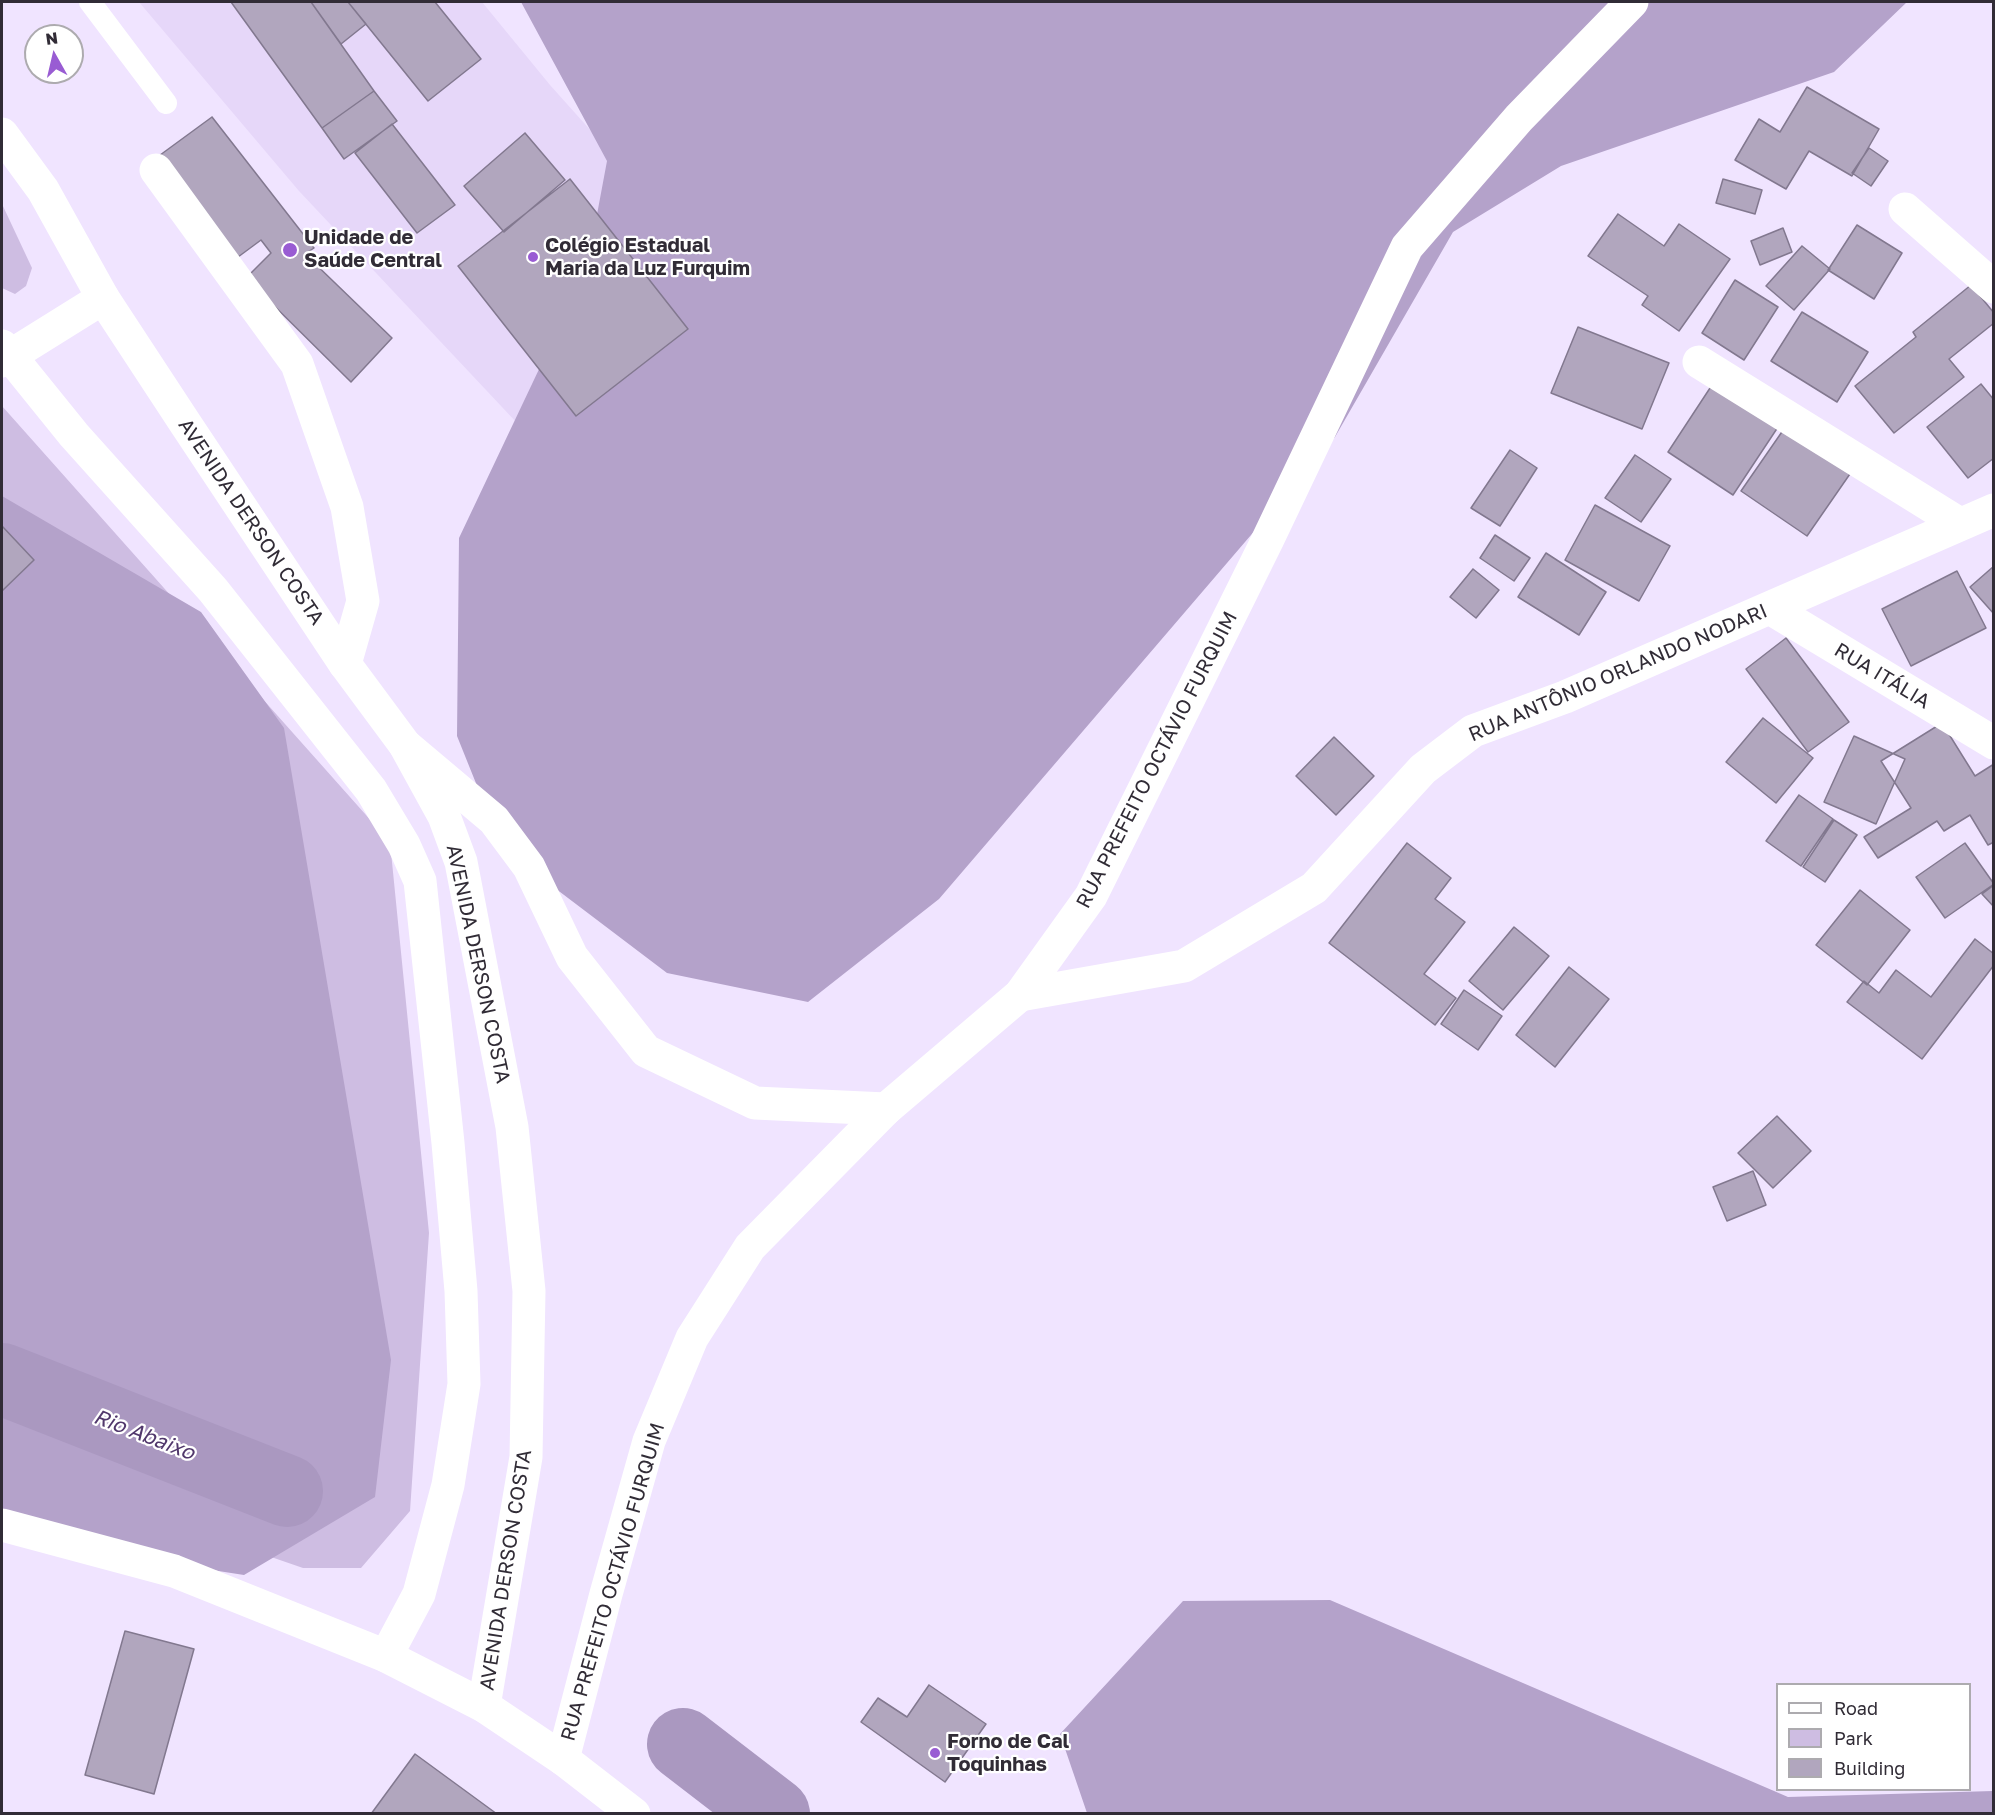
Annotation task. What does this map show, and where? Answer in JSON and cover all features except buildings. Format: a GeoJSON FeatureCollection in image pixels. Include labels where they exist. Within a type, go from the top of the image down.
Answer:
{"type":"FeatureCollection","features":[{"type":"Feature","properties":{"kind":"street","name":"RUA PREFEITO OCTÁVIO FURQUIM"},"geometry":{"type":"LineString","coordinates":[[563,1759],[649,1441],[692,1338],[750,1247],[886,1109],[1020,995],[1091,896],[1268,539],[1407,247],[1520,118],[1632,2]]}},
{"type":"Feature","properties":{"kind":"street","name":"AVENIDA DERSON COSTA"},"geometry":{"type":"LineString","coordinates":[[2,134],[43,190],[103,298],[345,664],[405,746],[444,816],[461,862],[512,1127],[529,1291],[526,1457],[484,1706]]}},
{"type":"Feature","properties":{"kind":"street"},"geometry":{"type":"LineString","coordinates":[[156,170],[297,364],[347,507],[363,601],[345,664]]}},
{"type":"Feature","properties":{"kind":"street"},"geometry":{"type":"LineString","coordinates":[[1905,209],[1994,287]]}},
{"type":"Feature","properties":{"kind":"street"},"geometry":{"type":"LineString","coordinates":[[4,355],[103,298]]}},
{"type":"Feature","properties":{"kind":"street","name":"AVENIDA DERSON COSTA"},"geometry":{"type":"LineString","coordinates":[[4,355],[213,590],[371,790],[404,845],[420,881],[459,1268],[464,1384],[448,1485],[419,1594],[386,1656]]}},
{"type":"Feature","properties":{"kind":"street"},"geometry":{"type":"LineString","coordinates":[[1699,362],[1960,524]]}},
{"type":"Feature","properties":{"kind":"street","name":"RUA ANTÔNIO ORLANDO NODARI"},"geometry":{"type":"LineString","coordinates":[[1020,995],[1184,966],[1314,888],[1423,769],[1473,731],[1565,698],[1994,510]]}},
{"type":"Feature","properties":{"kind":"street","name":"RUA ITÁLIA"},"geometry":{"type":"LineString","coordinates":[[1770,608],[1994,743]]}},
{"type":"Feature","properties":{"kind":"street"},"geometry":{"type":"LineString","coordinates":[[405,746],[494,820],[528,867],[572,957],[646,1051],[755,1103],[886,1109]]}},
{"type":"Feature","properties":{"kind":"street"},"geometry":{"type":"LineString","coordinates":[[2,1525],[174,1571],[386,1656],[484,1706],[563,1759],[634,1814]]}},
{"type":"Feature","properties":{"kind":"lane"},"geometry":{"type":"LineString","coordinates":[[90,2],[166,103]]}},
{"type":"Feature","properties":{"kind":"shaded area","name":"Colégio Estadual Maria da Luz Furquim"},"geometry":{"type":"Polygon","coordinates":[[[139,2],[482,2],[550,85],[763,323],[564,473],[299,191],[139,2]]]}},
{"type":"Feature","properties":{"kind":"shaded area"},"geometry":{"type":"Polygon","coordinates":[[[521,2],[1907,2],[1834,72],[1561,166],[1453,232],[1335,437],[939,899],[808,1002],[667,973],[502,848],[457,736],[459,538],[587,268],[607,161],[521,2]]]}},
{"type":"Feature","properties":{"kind":"shaded area"},"geometry":{"type":"Polygon","coordinates":[[[2,496],[201,612],[284,728],[391,1360],[375,1497],[244,1575],[52,1545],[2,1521],[2,496]]]}},
{"type":"Feature","properties":{"kind":"shaded area"},"geometry":{"type":"Polygon","coordinates":[[[1330,1600],[1788,1797],[1993,1791],[1993,1813],[1087,1813],[1060,1734],[1183,1601],[1330,1600]]]}},
{"type":"Feature","properties":{"kind":"green space"},"geometry":{"type":"Polygon","coordinates":[[[2,204],[32,268],[26,286],[15,294],[2,288],[2,204]]]}},
{"type":"Feature","properties":{"kind":"green space"},"geometry":{"type":"Polygon","coordinates":[[[2,406],[390,842],[429,1233],[410,1511],[361,1568],[303,1568],[2,1464],[2,406]]]}},
{"type":"Feature","properties":{"kind":"waterway","name":"Rio Abaixo"},"geometry":{"type":"LineString","coordinates":[[2,1379],[287,1491]]}},
{"type":"Feature","properties":{"kind":"waterway","name":"Rio Abaixo"},"geometry":{"type":"LineString","coordinates":[[683,1744],[774,1814]]}},
{"type":"Feature","properties":{"kind":"place","name":"Unidade de Saúde Central"},"geometry":{"type":"Point","coordinates":[290,250]}},
{"type":"Feature","properties":{"kind":"place","name":"Colégio Estadual Maria da Luz Furquim"},"geometry":{"type":"Point","coordinates":[533,257]}},
{"type":"Feature","properties":{"kind":"place","name":"Forno de Cal Toquinhas"},"geometry":{"type":"Point","coordinates":[935,1753]}}]}
